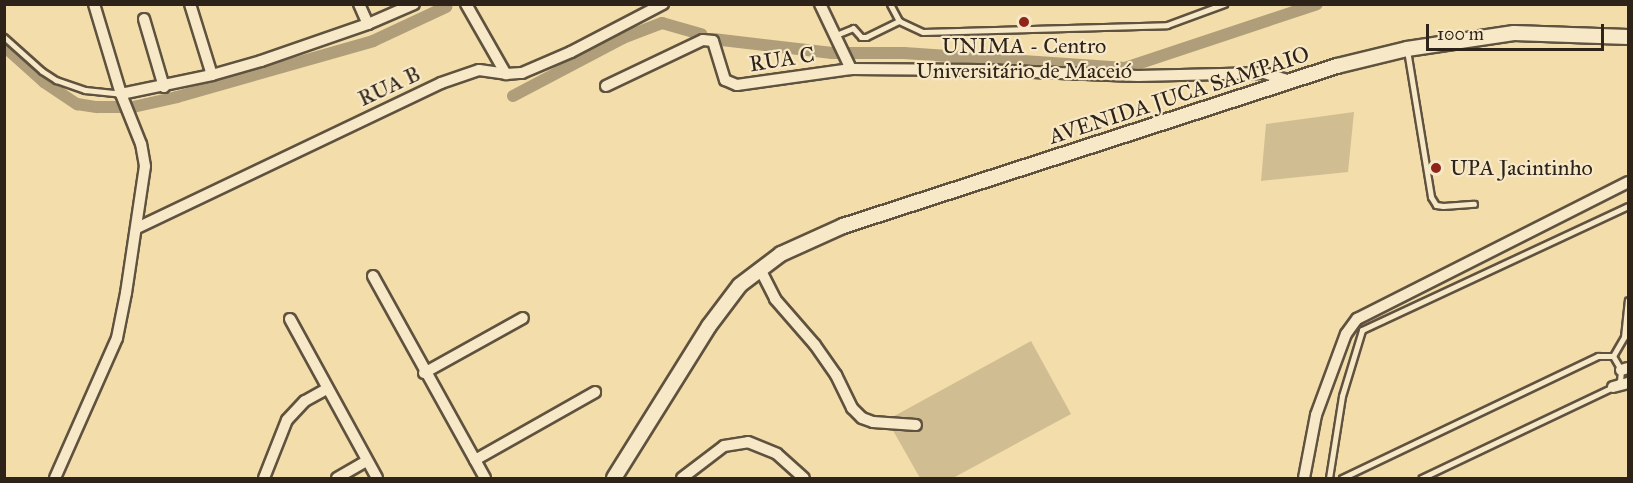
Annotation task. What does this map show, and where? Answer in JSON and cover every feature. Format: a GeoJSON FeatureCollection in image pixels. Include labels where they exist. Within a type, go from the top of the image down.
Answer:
{"type":"FeatureCollection","features":[{"type":"Feature","properties":{"kind":"main road","name":"AVENIDA JUCA SAMPAIO"},"geometry":{"type":"LineString","coordinates":[[614,478],[723,304],[740,285],[781,254],[843,226],[1337,66],[1407,49],[1514,33],[1629,37]]}},
{"type":"Feature","properties":{"kind":"street"},"geometry":{"type":"LineString","coordinates":[[55,478],[117,338],[137,228],[145,159],[124,101],[94,4]]}},
{"type":"Feature","properties":{"kind":"street"},"geometry":{"type":"LineString","coordinates":[[359,4],[368,24]]}},
{"type":"Feature","properties":{"kind":"street"},"geometry":{"type":"LineString","coordinates":[[124,101],[368,24],[414,4]]}},
{"type":"Feature","properties":{"kind":"street"},"geometry":{"type":"LineString","coordinates":[[466,4],[506,74]]}},
{"type":"Feature","properties":{"kind":"street","name":"RUA B"},"geometry":{"type":"LineString","coordinates":[[137,228],[441,83],[479,69],[506,74],[522,73],[663,4]]}},
{"type":"Feature","properties":{"kind":"street"},"geometry":{"type":"LineString","coordinates":[[820,4],[849,65],[1138,76],[1264,73],[1290,81]]}},
{"type":"Feature","properties":{"kind":"street"},"geometry":{"type":"LineString","coordinates":[[191,6],[212,75]]}},
{"type":"Feature","properties":{"kind":"street"},"geometry":{"type":"LineString","coordinates":[[144,19],[164,87]]}},
{"type":"Feature","properties":{"kind":"street","name":"RUA C"},"geometry":{"type":"LineString","coordinates":[[606,86],[698,41],[713,42],[725,80],[732,85],[805,77],[849,65]]}},
{"type":"Feature","properties":{"kind":"street"},"geometry":{"type":"LineString","coordinates":[[1304,478],[1316,415],[1346,334],[1357,319],[1629,182]]}},
{"type":"Feature","properties":{"kind":"street"},"geometry":{"type":"LineString","coordinates":[[760,268],[775,299],[815,345],[857,414],[873,422],[916,425]]}},
{"type":"Feature","properties":{"kind":"street"},"geometry":{"type":"LineString","coordinates":[[373,276],[424,373],[485,478]]}},
{"type":"Feature","properties":{"kind":"street"},"geometry":{"type":"LineString","coordinates":[[424,373],[523,318]]}},
{"type":"Feature","properties":{"kind":"street"},"geometry":{"type":"LineString","coordinates":[[290,319],[377,478]]}},
{"type":"Feature","properties":{"kind":"street"},"geometry":{"type":"LineString","coordinates":[[1613,387],[1629,383]]}},
{"type":"Feature","properties":{"kind":"street"},"geometry":{"type":"LineString","coordinates":[[264,478],[287,420],[305,402],[327,389]]}},
{"type":"Feature","properties":{"kind":"street"},"geometry":{"type":"LineString","coordinates":[[475,460],[595,392]]}},
{"type":"Feature","properties":{"kind":"street"},"geometry":{"type":"LineString","coordinates":[[682,478],[713,452],[735,442],[748,442],[777,454],[804,478]]}},
{"type":"Feature","properties":{"kind":"street"},"geometry":{"type":"LineString","coordinates":[[337,478],[367,461]]}},
{"type":"Feature","properties":{"kind":"street"},"geometry":{"type":"LineString","coordinates":[[786,478],[795,469]]}},
{"type":"Feature","properties":{"kind":"lane"},"geometry":{"type":"LineString","coordinates":[[890,4],[899,21],[923,32],[1167,25],[1224,4]]}},
{"type":"Feature","properties":{"kind":"lane"},"geometry":{"type":"LineString","coordinates":[[838,40],[853,28],[861,37],[866,37],[899,21]]}},
{"type":"Feature","properties":{"kind":"lane"},"geometry":{"type":"LineString","coordinates":[[4,37],[42,71],[56,80],[124,101]]}},
{"type":"Feature","properties":{"kind":"lane"},"geometry":{"type":"LineString","coordinates":[[1407,49],[1431,197],[1436,205],[1474,204]]}},
{"type":"Feature","properties":{"kind":"lane"},"geometry":{"type":"LineString","coordinates":[[1329,478],[1342,396],[1362,330],[1629,206]]}},
{"type":"Feature","properties":{"kind":"lane"},"geometry":{"type":"LineString","coordinates":[[1612,356],[1624,337],[1629,300]]}},
{"type":"Feature","properties":{"kind":"lane"},"geometry":{"type":"LineString","coordinates":[[1342,478],[1598,356],[1612,356],[1625,369],[1620,381],[1613,387],[1421,478]]}},
{"type":"Feature","properties":{"kind":"shaded area"},"geometry":{"type":"Polygon","coordinates":[[[1354,112],[1348,172],[1261,181],[1266,124],[1354,112]]]}},
{"type":"Feature","properties":{"kind":"shaded area"},"geometry":{"type":"Polygon","coordinates":[[[1031,341],[1071,414],[953,478],[920,478],[887,420],[1031,341]]]}},
{"type":"Feature","properties":{"kind":"waterway"},"geometry":{"type":"LineString","coordinates":[[713,39],[832,53],[904,53],[1125,68],[1317,4]]}},
{"type":"Feature","properties":{"kind":"waterway"},"geometry":{"type":"LineString","coordinates":[[4,46],[44,82],[77,104],[97,107],[133,107],[177,97],[373,41],[446,7]]}},
{"type":"Feature","properties":{"kind":"waterway"},"geometry":{"type":"LineString","coordinates":[[513,96],[623,38],[662,23],[701,34]]}},
{"type":"Feature","properties":{"kind":"place","name":"UNIMA - Centro Universitário de Maceió"},"geometry":{"type":"Point","coordinates":[1024,22]}},
{"type":"Feature","properties":{"kind":"place","name":"UPA Jacintinho"},"geometry":{"type":"Point","coordinates":[1436,168]}}]}
